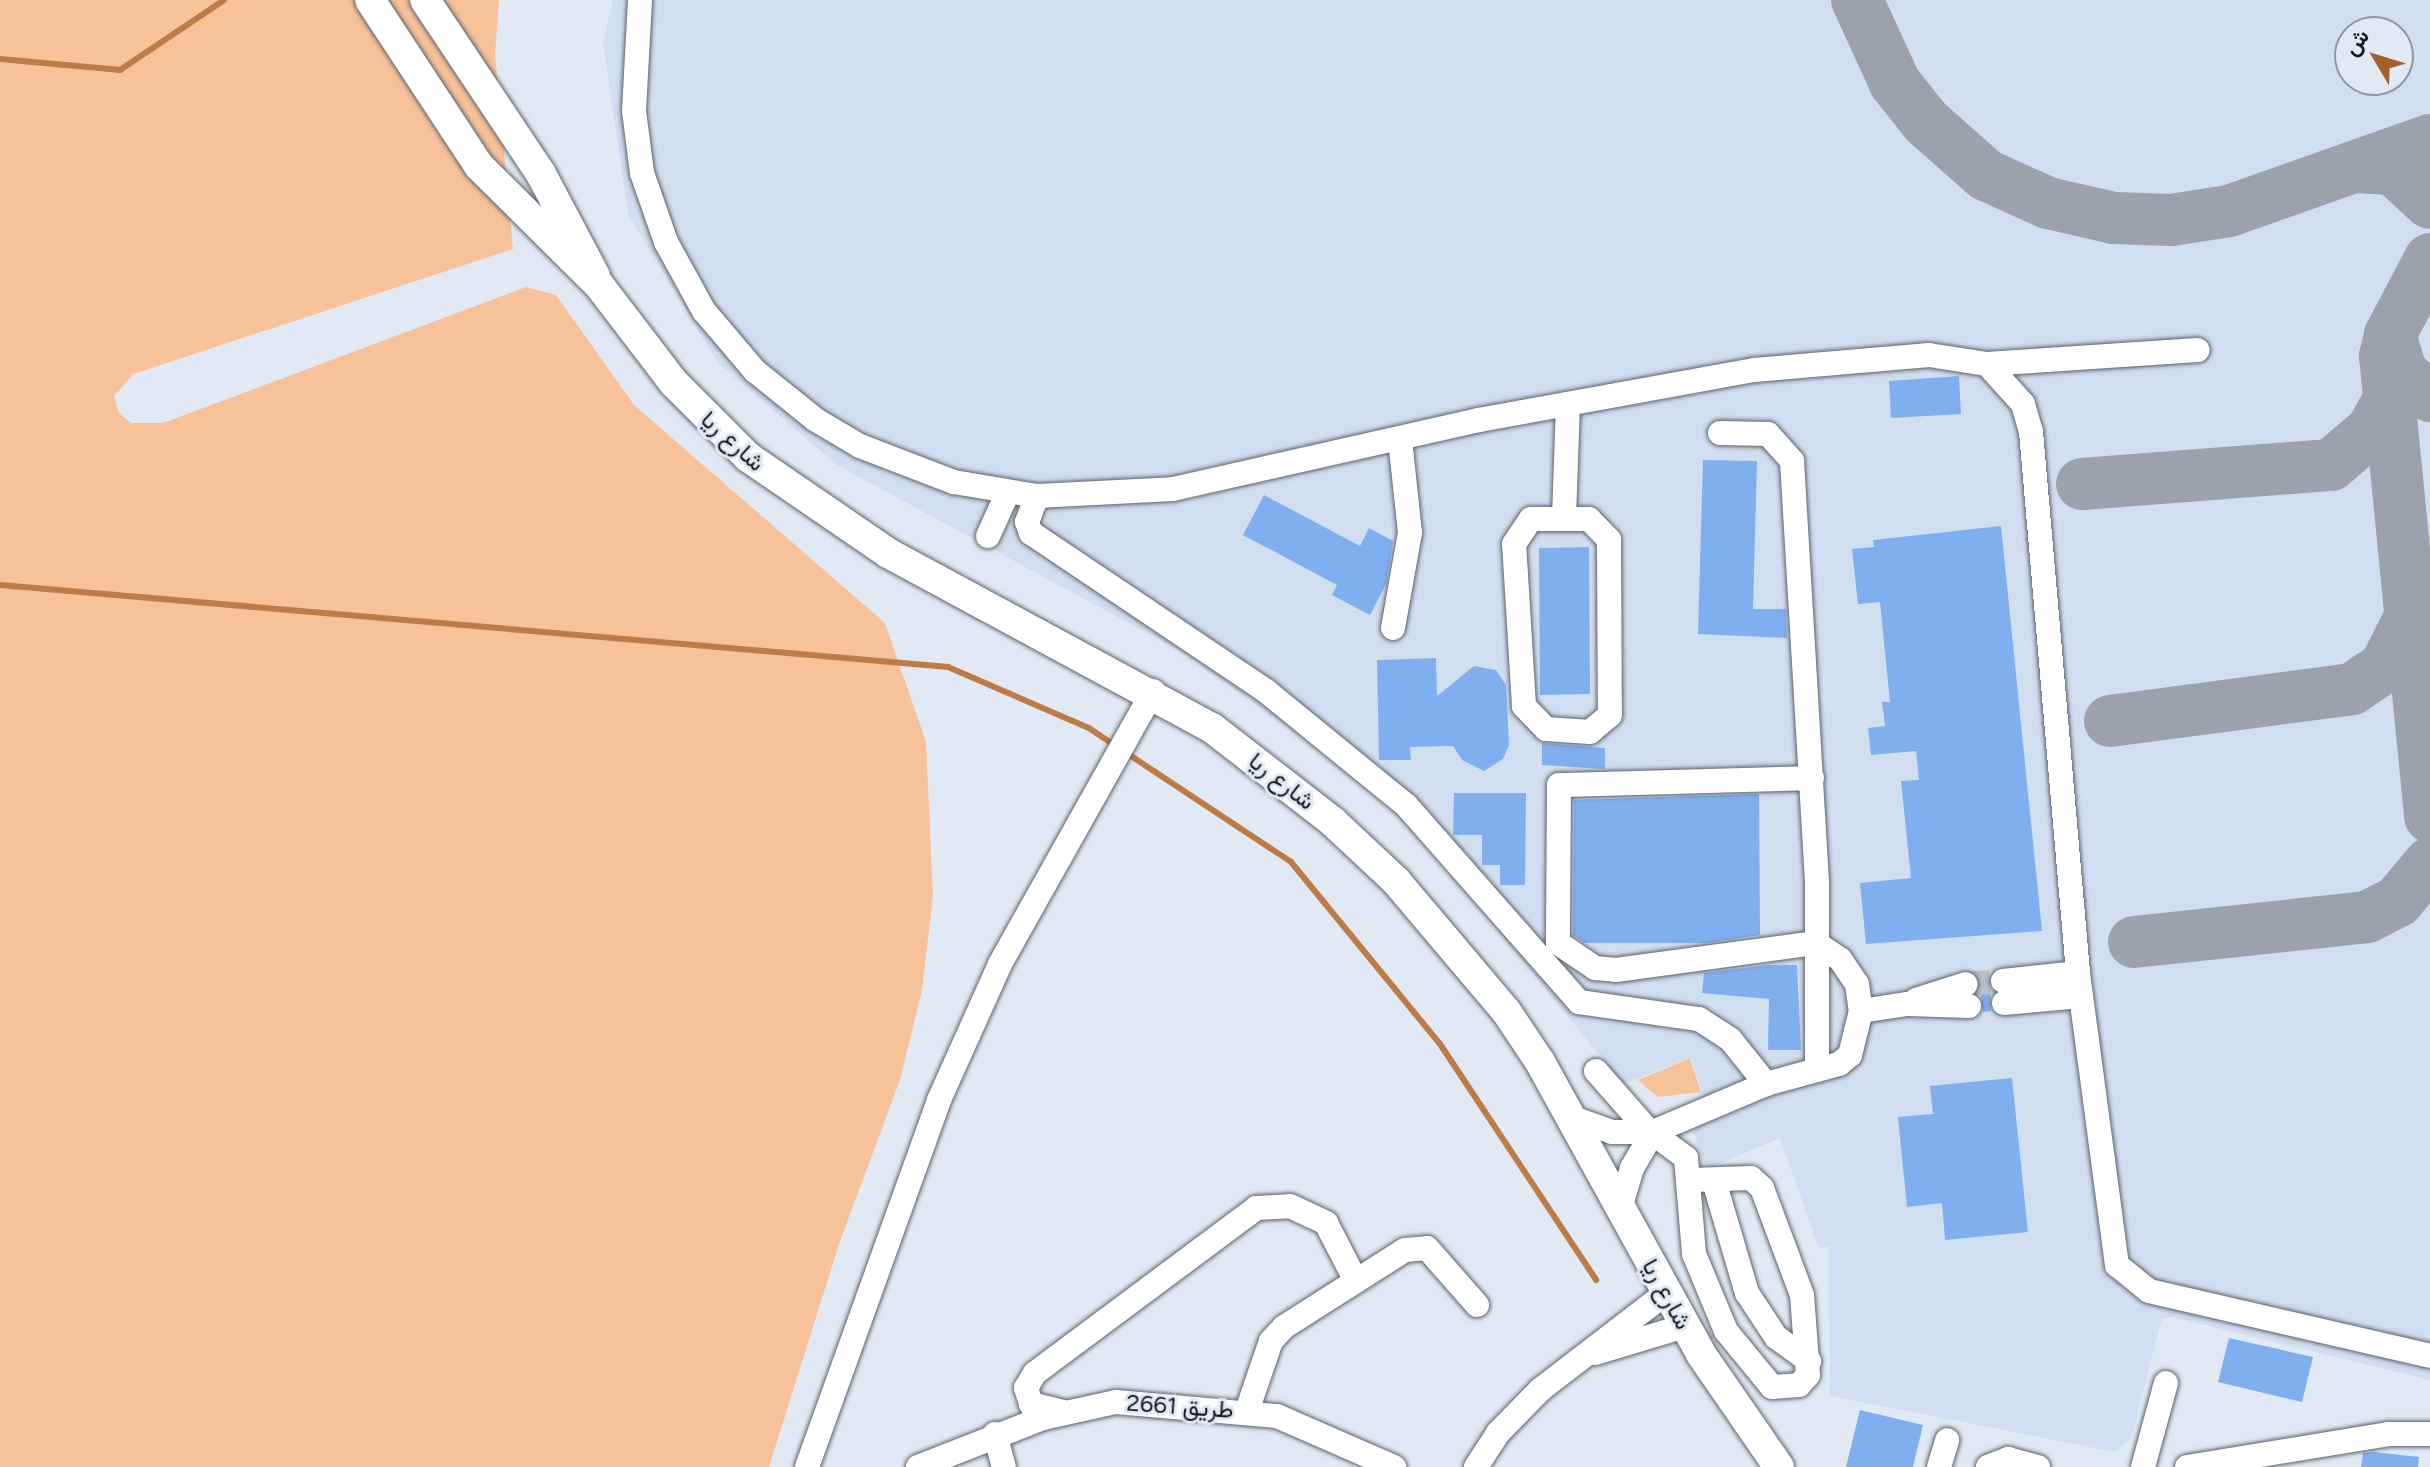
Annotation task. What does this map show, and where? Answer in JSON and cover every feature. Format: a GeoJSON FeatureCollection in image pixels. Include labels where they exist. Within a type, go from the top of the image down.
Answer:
{"type":"FeatureCollection","features":[{"type":"Feature","properties":{"kind":"main road"},"geometry":{"type":"LineString","coordinates":[[370,0],[479,166],[599,285]]}},
{"type":"Feature","properties":{"kind":"main road"},"geometry":{"type":"LineString","coordinates":[[425,0],[541,174],[599,285]]}},
{"type":"Feature","properties":{"kind":"main road","name":"شارع ريا"},"geometry":{"type":"LineString","coordinates":[[599,285],[710,422],[792,491],[888,553],[1153,691],[1268,769],[1396,881],[1506,1011],[1573,1118],[1685,1326],[1779,1467]]}},
{"type":"Feature","properties":{"kind":"street"},"geometry":{"type":"LineString","coordinates":[[640,0],[633,97],[642,173],[666,242],[704,311],[755,371],[816,420],[906,467],[1008,492],[1037,496],[1173,489],[1568,404],[1754,370],[1929,355],[1987,364],[2198,350]]}},
{"type":"Feature","properties":{"kind":"street"},"geometry":{"type":"LineString","coordinates":[[1987,364],[2023,404],[2031,432],[2079,984],[2113,1256],[2129,1281],[2149,1291],[2430,1356]]}},
{"type":"Feature","properties":{"kind":"street"},"geometry":{"type":"LineString","coordinates":[[1564,518],[1568,404]]}},
{"type":"Feature","properties":{"kind":"street"},"geometry":{"type":"LineString","coordinates":[[1720,433],[1768,434],[1792,461],[1812,778],[1817,1070]]}},
{"type":"Feature","properties":{"kind":"street"},"geometry":{"type":"LineString","coordinates":[[1393,628],[1410,533],[1400,439]]}},
{"type":"Feature","properties":{"kind":"street"},"geometry":{"type":"LineString","coordinates":[[988,536],[1008,492]]}},
{"type":"Feature","properties":{"kind":"street"},"geometry":{"type":"LineString","coordinates":[[1037,496],[1027,522],[1031,533],[1266,691],[1406,805],[1579,1002],[1699,1019],[1730,1039],[1766,1084]]}},
{"type":"Feature","properties":{"kind":"street"},"geometry":{"type":"LineString","coordinates":[[1564,518],[1597,523],[1609,540],[1610,715],[1590,732],[1546,729],[1524,706],[1515,538],[1531,519],[1564,518]]}},
{"type":"Feature","properties":{"kind":"street"},"geometry":{"type":"LineString","coordinates":[[807,1467],[939,1100],[1000,964],[1115,749],[1153,691]]}},
{"type":"Feature","properties":{"kind":"street"},"geometry":{"type":"LineString","coordinates":[[1573,1118],[1612,1132],[1653,1132],[1766,1084],[1817,1070],[1850,1055],[1861,1011],[1857,984],[1840,959],[1816,943],[1636,969],[1595,968],[1558,943],[1554,793],[1564,783],[1812,778]]}},
{"type":"Feature","properties":{"kind":"street"},"geometry":{"type":"LineString","coordinates":[[2004,992],[2079,984]]}},
{"type":"Feature","properties":{"kind":"street"},"geometry":{"type":"LineString","coordinates":[[1861,1011],[1968,995]]}},
{"type":"Feature","properties":{"kind":"street"},"geometry":{"type":"LineString","coordinates":[[1596,1071],[1653,1132],[1686,1158],[1703,1180],[1751,1301],[1776,1337],[1809,1361]]}},
{"type":"Feature","properties":{"kind":"street"},"geometry":{"type":"LineString","coordinates":[[1620,1209],[1632,1168],[1653,1132]]}},
{"type":"Feature","properties":{"kind":"street"},"geometry":{"type":"LineString","coordinates":[[1751,1178],[1762,1188],[1802,1295],[1809,1361],[1803,1383],[1777,1390],[1726,1331],[1694,1254],[1703,1180],[1751,1178]]}},
{"type":"Feature","properties":{"kind":"street"},"geometry":{"type":"LineString","coordinates":[[1066,1412],[1031,1404],[1026,1388],[1035,1373],[1256,1208],[1290,1206],[1326,1223],[1356,1281]]}},
{"type":"Feature","properties":{"kind":"street"},"geometry":{"type":"LineString","coordinates":[[1247,1411],[1271,1341],[1405,1250],[1427,1248],[1477,1305]]}},
{"type":"Feature","properties":{"kind":"street"},"geometry":{"type":"LineString","coordinates":[[1476,1467],[1518,1411],[1666,1293]]}},
{"type":"Feature","properties":{"kind":"street"},"geometry":{"type":"LineString","coordinates":[[1593,1354],[1685,1326]]}},
{"type":"Feature","properties":{"kind":"street"},"geometry":{"type":"LineString","coordinates":[[2143,1467],[2166,1383]]}},
{"type":"Feature","properties":{"kind":"street","name":"طريق 2661"},"geometry":{"type":"LineString","coordinates":[[918,1467],[995,1434],[1066,1412],[1116,1402],[1247,1411],[1305,1425],[1394,1467]]}},
{"type":"Feature","properties":{"kind":"street"},"geometry":{"type":"LineString","coordinates":[[995,1434],[1004,1467]]}},
{"type":"Feature","properties":{"kind":"street"},"geometry":{"type":"LineString","coordinates":[[2187,1467],[2315,1457],[2430,1434]]}},
{"type":"Feature","properties":{"kind":"street"},"geometry":{"type":"LineString","coordinates":[[1939,1467],[1947,1440]]}},
{"type":"Feature","properties":{"kind":"street"},"geometry":{"type":"LineString","coordinates":[[1988,1467],[2008,1459],[2038,1467]]}},
{"type":"Feature","properties":{"kind":"shaded area"},"geometry":{"type":"Polygon","coordinates":[[[0,0],[499,0],[495,54],[513,249],[133,374],[114,396],[119,413],[131,423],[163,423],[526,287],[556,295],[634,405],[885,623],[926,742],[933,895],[922,990],[900,1080],[840,1241],[769,1467],[0,1467],[0,0]]]}},
{"type":"Feature","properties":{"kind":"shaded area"},"geometry":{"type":"Polygon","coordinates":[[[613,0],[2430,0],[2430,1380],[2173,1317],[2162,1318],[2131,1439],[2115,1452],[1830,1396],[1829,1246],[1819,1249],[1780,1138],[1714,1166],[1704,1164],[1692,1126],[1707,1108],[1691,1057],[1623,1084],[1395,805],[1186,654],[837,465],[718,363],[628,214],[603,42],[613,0]]]}},
{"type":"Feature","properties":{"kind":"shaded area"},"geometry":{"type":"Polygon","coordinates":[[[1690,1058],[1701,1092],[1658,1097],[1638,1080],[1690,1058]]]}},
{"type":"Feature","properties":{"kind":"building"},"geometry":{"type":"Polygon","coordinates":[[[1959,376],[1961,414],[1891,418],[1889,381],[1959,376]]]}},
{"type":"Feature","properties":{"kind":"building"},"geometry":{"type":"Polygon","coordinates":[[[1703,460],[1757,461],[1753,609],[1786,609],[1787,638],[1698,634],[1703,460]]]}},
{"type":"Feature","properties":{"kind":"building"},"geometry":{"type":"Polygon","coordinates":[[[1264,495],[1360,546],[1369,528],[1393,541],[1386,584],[1370,615],[1332,595],[1337,585],[1243,535],[1264,495]]]}},
{"type":"Feature","properties":{"kind":"building"},"geometry":{"type":"Polygon","coordinates":[[[2001,526],[2042,931],[1866,944],[1860,883],[1911,878],[1901,781],[1919,780],[1916,751],[1871,755],[1868,728],[1885,726],[1882,702],[1890,702],[1880,602],[1858,604],[1852,549],[1874,547],[1873,540],[2001,526]]]}},
{"type":"Feature","properties":{"kind":"building"},"geometry":{"type":"Polygon","coordinates":[[[1589,547],[1590,694],[1540,695],[1539,548],[1589,547]]]}},
{"type":"Feature","properties":{"kind":"building"},"geometry":{"type":"Polygon","coordinates":[[[1436,658],[1437,696],[1474,666],[1496,670],[1506,685],[1509,745],[1503,759],[1484,771],[1462,760],[1453,746],[1410,747],[1411,760],[1379,760],[1377,660],[1436,658]]]}},
{"type":"Feature","properties":{"kind":"building"},"geometry":{"type":"Polygon","coordinates":[[[1542,743],[1605,748],[1605,769],[1542,765],[1542,743]]]}},
{"type":"Feature","properties":{"kind":"building"},"geometry":{"type":"Polygon","coordinates":[[[1454,793],[1526,793],[1525,885],[1500,885],[1500,865],[1482,865],[1482,835],[1453,835],[1454,793]]]}},
{"type":"Feature","properties":{"kind":"building"},"geometry":{"type":"Polygon","coordinates":[[[1759,794],[1760,935],[1707,943],[1584,943],[1573,935],[1574,800],[1759,794]]]}},
{"type":"Feature","properties":{"kind":"building"},"geometry":{"type":"Polygon","coordinates":[[[1768,965],[1797,965],[1801,1050],[1768,1050],[1769,999],[1702,993],[1704,973],[1768,965]]]}},
{"type":"Feature","properties":{"kind":"building"},"geometry":{"type":"Polygon","coordinates":[[[1989,976],[1991,1011],[1983,1012],[1979,977],[1989,976]]]}},
{"type":"Feature","properties":{"kind":"building"},"geometry":{"type":"Polygon","coordinates":[[[2012,1078],[2028,1232],[1945,1240],[1942,1203],[1907,1207],[1898,1117],[1933,1114],[1930,1086],[2012,1078]]]}},
{"type":"Feature","properties":{"kind":"building"},"geometry":{"type":"Polygon","coordinates":[[[2229,1338],[2313,1357],[2302,1402],[2218,1382],[2229,1338]]]}},
{"type":"Feature","properties":{"kind":"building"},"geometry":{"type":"Polygon","coordinates":[[[1860,1410],[1923,1425],[1913,1467],[1846,1467],[1860,1410]]]}},
{"type":"Feature","properties":{"kind":"building"},"geometry":{"type":"Polygon","coordinates":[[[2363,1453],[2419,1457],[2418,1467],[2361,1467],[2363,1453]]]}},
{"type":"Feature","properties":{"kind":"waterway"},"geometry":{"type":"LineString","coordinates":[[0,59],[120,70],[224,0]]}},
{"type":"Feature","properties":{"kind":"waterway"},"geometry":{"type":"LineString","coordinates":[[0,585],[948,667],[1089,728],[1116,746]]}},
{"type":"Feature","properties":{"kind":"waterway"},"geometry":{"type":"LineString","coordinates":[[1125,752],[1291,862],[1440,1044],[1596,1280]]}},
{"type":"Feature","properties":{"kind":"taxiway"},"geometry":{"type":"LineString","coordinates":[[1857,0],[1895,83],[1926,122],[1986,175],[2048,203],[2114,218],[2171,220],[2229,211],[2430,140]]}},
{"type":"Feature","properties":{"kind":"taxiway"},"geometry":{"type":"LineString","coordinates":[[2355,167],[2393,169],[2430,203]]}},
{"type":"Feature","properties":{"kind":"taxiway"},"geometry":{"type":"LineString","coordinates":[[2430,259],[2390,335],[2385,356],[2430,817]]}},
{"type":"Feature","properties":{"kind":"taxiway"},"geometry":{"type":"LineString","coordinates":[[2390,335],[2402,374],[2430,396]]}},
{"type":"Feature","properties":{"kind":"taxiway"},"geometry":{"type":"LineString","coordinates":[[2082,484],[2331,465],[2372,430],[2386,405]]}},
{"type":"Feature","properties":{"kind":"taxiway"},"geometry":{"type":"LineString","coordinates":[[2110,721],[2352,689],[2385,667],[2410,617]]}},
{"type":"Feature","properties":{"kind":"taxiway"},"geometry":{"type":"LineString","coordinates":[[2134,942],[2367,917],[2398,901],[2430,863]]}},
{"type":"Feature","properties":{"kind":"tunnel"},"geometry":{"type":"LineString","coordinates":[[1966,984],[2003,981]]}}]}
